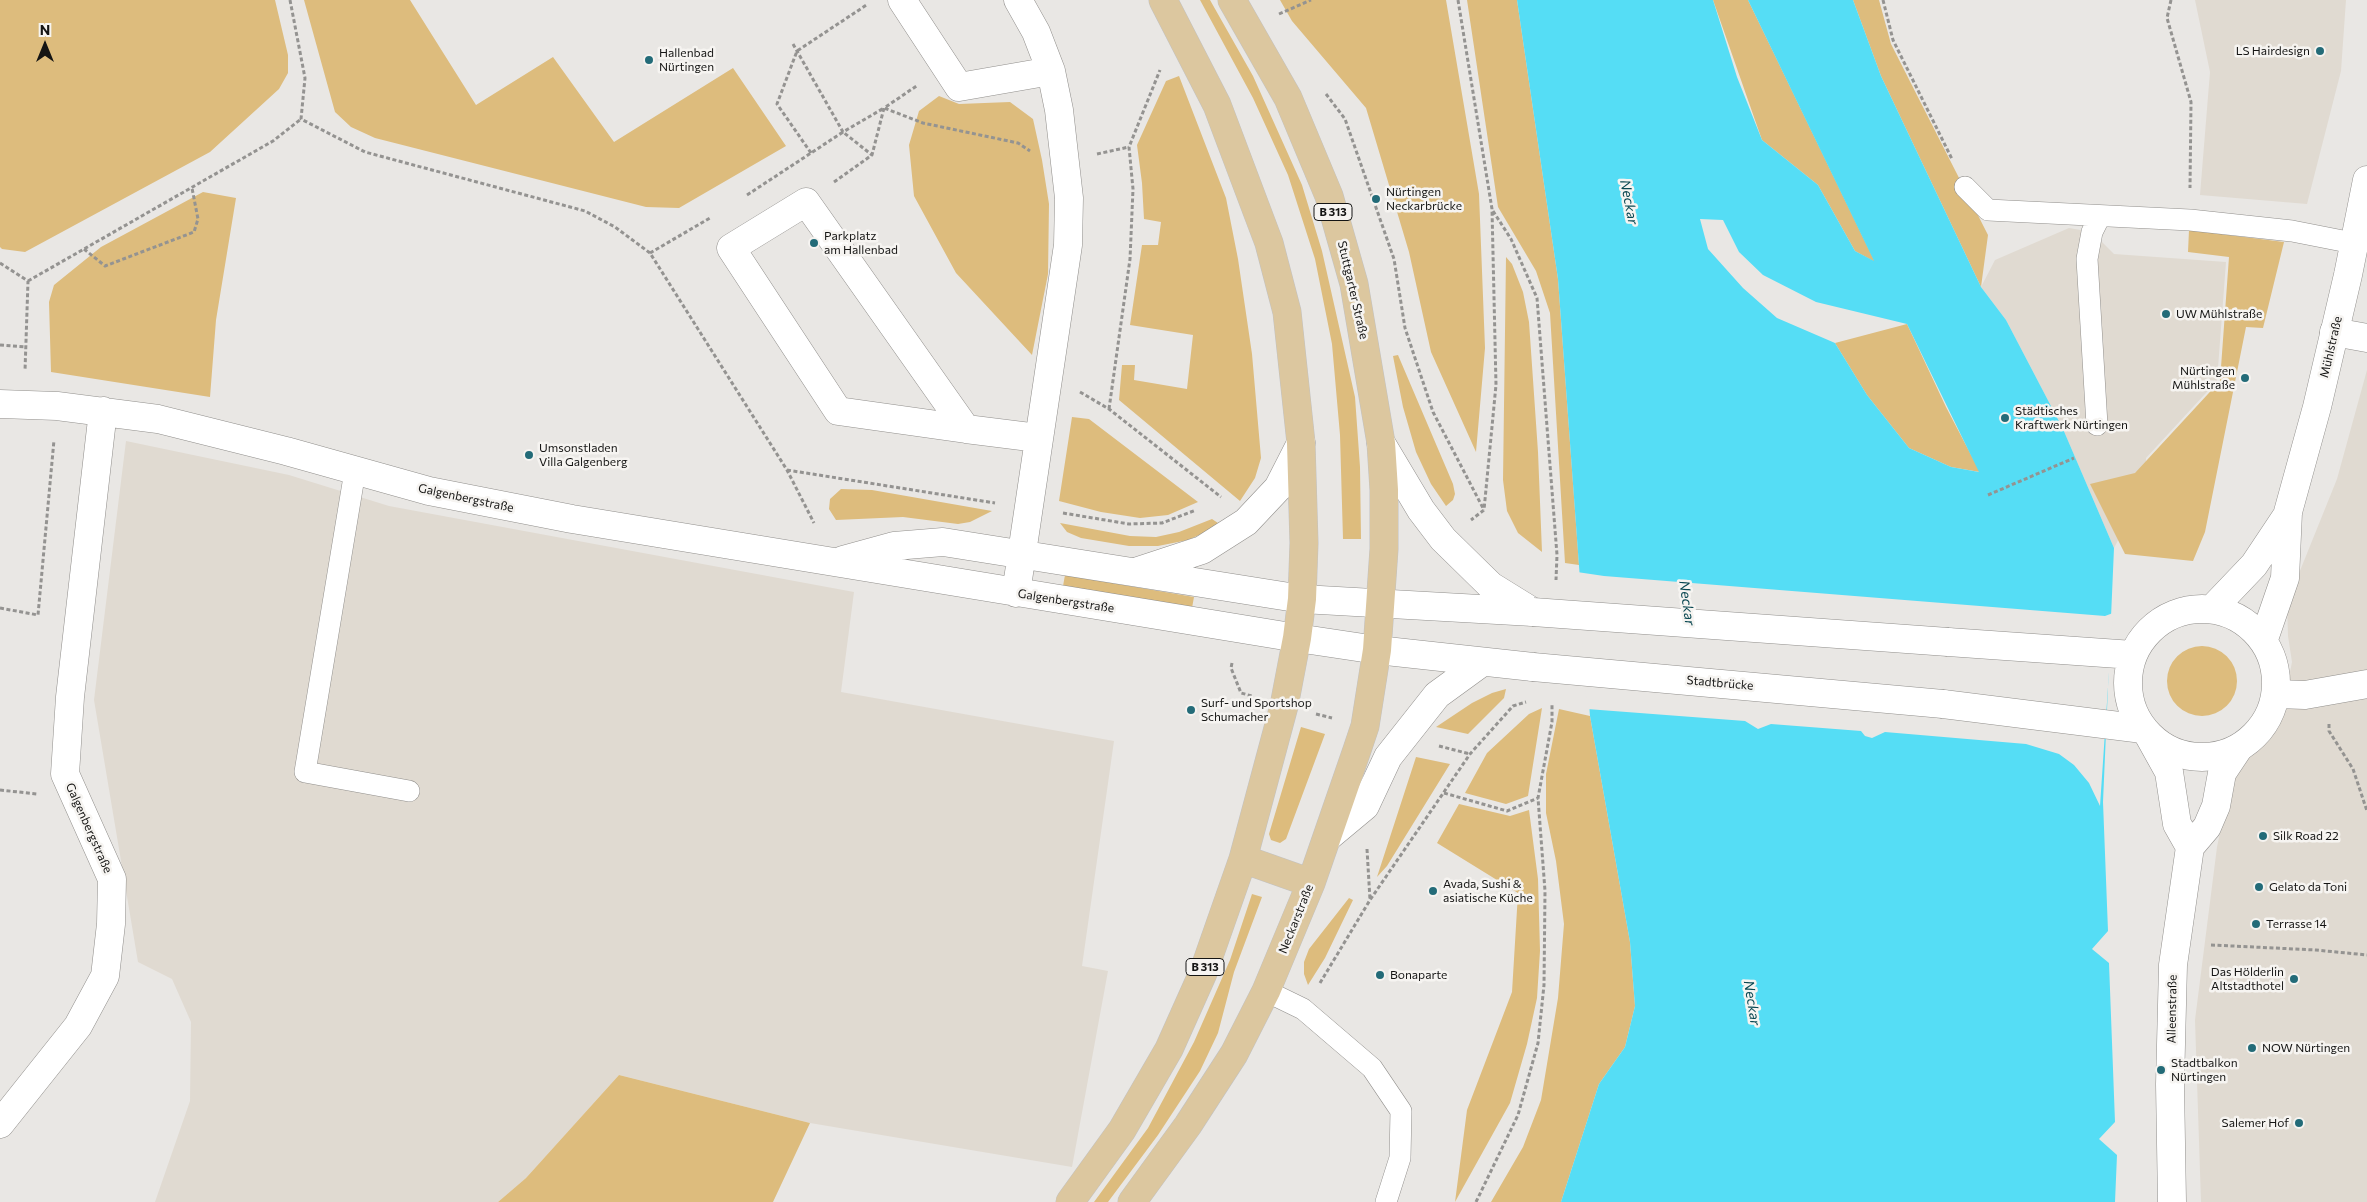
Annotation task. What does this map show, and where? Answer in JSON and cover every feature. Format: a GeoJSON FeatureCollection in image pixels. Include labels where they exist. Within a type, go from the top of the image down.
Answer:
{"type":"FeatureCollection","features":[{"type":"Feature","properties":{"kind":"main road","name":"B 313"},"geometry":{"type":"LineString","coordinates":[[1070,1202],[1122,1130],[1169,1049],[1203,973],[1243,858],[1284,706],[1298,638],[1302,599],[1304,543],[1300,443],[1287,312],[1269,243],[1217,105],[1163,0]]}},
{"type":"Feature","properties":{"kind":"main road","name":"Stuttgarter Straße"},"geometry":{"type":"LineString","coordinates":[[1232,0],[1288,98],[1329,196],[1354,284],[1381,442],[1384,490],[1381,603]]}},
{"type":"Feature","properties":{"kind":"main road","name":"Neckarstraße"},"geometry":{"type":"LineString","coordinates":[[1132,1202],[1188,1125],[1234,1054],[1266,991],[1311,883],[1329,836],[1365,726],[1377,650],[1381,603]]}},
{"type":"Feature","properties":{"kind":"main road"},"geometry":{"type":"LineString","coordinates":[[1243,858],[1311,883]]}},
{"type":"Feature","properties":{"kind":"street"},"geometry":{"type":"LineString","coordinates":[[902,0],[958,87],[1051,71]]}},
{"type":"Feature","properties":{"kind":"street"},"geometry":{"type":"LineString","coordinates":[[1016,593],[1047,372],[1068,245],[1069,198],[1059,110],[1051,71],[1036,32],[1018,0]]}},
{"type":"Feature","properties":{"kind":"street","name":"Mühlstraße"},"geometry":{"type":"LineString","coordinates":[[2264,639],[2284,578],[2288,512],[2317,407],[2348,275],[2367,180]]}},
{"type":"Feature","properties":{"kind":"street"},"geometry":{"type":"LineString","coordinates":[[966,429],[806,202],[731,248],[838,410],[966,429],[1038,438]]}},
{"type":"Feature","properties":{"kind":"street"},"geometry":{"type":"LineString","coordinates":[[2334,332],[2367,338]]}},
{"type":"Feature","properties":{"kind":"street","name":"Galgenbergstraße"},"geometry":{"type":"LineString","coordinates":[[0,404],[103,410],[158,419],[286,451],[430,491],[572,519],[1298,638]]}},
{"type":"Feature","properties":{"kind":"street","name":"Galgenbergstraße"},"geometry":{"type":"LineString","coordinates":[[0,1124],[78,1026],[105,976],[111,924],[112,879],[65,774],[70,697],[103,410]]}},
{"type":"Feature","properties":{"kind":"street"},"geometry":{"type":"LineString","coordinates":[[1381,442],[1421,510],[1443,539],[1491,586],[1533,612]]}},
{"type":"Feature","properties":{"kind":"street","name":"Galgenbergstraße"},"geometry":{"type":"LineString","coordinates":[[1135,572],[1202,550],[1246,522],[1278,488],[1300,443]]}},
{"type":"Feature","properties":{"kind":"street","name":"Mühlstraße"},"geometry":{"type":"LineString","coordinates":[[2213,608],[2254,565],[2288,512]]}},
{"type":"Feature","properties":{"kind":"street","name":"Galgenbergstraße"},"geometry":{"type":"LineString","coordinates":[[835,562],[894,546],[943,542],[1302,599]]}},
{"type":"Feature","properties":{"kind":"street"},"geometry":{"type":"LineString","coordinates":[[1302,599],[1533,612],[2126,655]]}},
{"type":"Feature","properties":{"kind":"street"},"geometry":{"type":"LineString","coordinates":[[2213,608],[2242,619],[2264,639],[2275,665],[2277,694],[2270,716],[2256,735],[2238,749],[2222,773],[2216,806],[2207,827],[2190,847],[2177,824],[2169,772],[2138,731],[2131,706],[2126,655],[2145,634],[2165,618],[2188,609],[2213,608]]}},
{"type":"Feature","properties":{"kind":"street","name":"Stadtbrücke"},"geometry":{"type":"LineString","coordinates":[[1298,638],[1482,663],[1904,700],[2138,731]]}},
{"type":"Feature","properties":{"kind":"street"},"geometry":{"type":"LineString","coordinates":[[1329,836],[1365,806],[1388,757],[1437,695],[1482,663]]}},
{"type":"Feature","properties":{"kind":"street"},"geometry":{"type":"LineString","coordinates":[[2277,694],[2305,695],[2367,684]]}},
{"type":"Feature","properties":{"kind":"street"},"geometry":{"type":"LineString","coordinates":[[2138,731],[2176,753],[2208,758],[2238,749]]}},
{"type":"Feature","properties":{"kind":"street","name":"Alleenstraße"},"geometry":{"type":"LineString","coordinates":[[2172,1202],[2170,1084],[2173,965],[2190,847]]}},
{"type":"Feature","properties":{"kind":"lane"},"geometry":{"type":"LineString","coordinates":[[1965,186],[1988,210],[2190,220],[2292,231],[2353,243]]}},
{"type":"Feature","properties":{"kind":"lane"},"geometry":{"type":"LineString","coordinates":[[2097,425],[2087,259],[2092,232],[2100,216]]}},
{"type":"Feature","properties":{"kind":"lane"},"geometry":{"type":"LineString","coordinates":[[355,471],[305,772],[409,791]]}},
{"type":"Feature","properties":{"kind":"lane"},"geometry":{"type":"LineString","coordinates":[[1266,991],[1303,1009],[1372,1068],[1401,1111],[1400,1158],[1386,1202]]}},
{"type":"Feature","properties":{"kind":"path"},"geometry":{"type":"LineString","coordinates":[[28,281],[273,141],[301,119],[305,78],[290,0]]}},
{"type":"Feature","properties":{"kind":"path"},"geometry":{"type":"LineString","coordinates":[[1272,17],[1311,0]]}},
{"type":"Feature","properties":{"kind":"path"},"geometry":{"type":"LineString","coordinates":[[1458,0],[1492,209],[1496,385],[1484,510]]}},
{"type":"Feature","properties":{"kind":"path"},"geometry":{"type":"LineString","coordinates":[[1883,0],[1893,40],[1965,186]]}},
{"type":"Feature","properties":{"kind":"path"},"geometry":{"type":"LineString","coordinates":[[2171,0],[2167,18],[2191,102],[2190,220]]}},
{"type":"Feature","properties":{"kind":"path"},"geometry":{"type":"LineString","coordinates":[[811,153],[777,104],[797,51],[866,5]]}},
{"type":"Feature","properties":{"kind":"path"},"geometry":{"type":"LineString","coordinates":[[793,44],[843,132],[884,108],[946,66]]}},
{"type":"Feature","properties":{"kind":"path"},"geometry":{"type":"LineString","coordinates":[[1109,409],[1130,259],[1133,189],[1129,147],[1160,70],[1157,62]]}},
{"type":"Feature","properties":{"kind":"path"},"geometry":{"type":"LineString","coordinates":[[884,108],[923,123],[1018,143],[1042,160],[1066,160],[1129,147]]}},
{"type":"Feature","properties":{"kind":"path"},"geometry":{"type":"LineString","coordinates":[[806,202],[872,155],[884,108]]}},
{"type":"Feature","properties":{"kind":"path"},"geometry":{"type":"LineString","coordinates":[[301,119],[365,152],[585,211],[615,227],[650,253],[787,470],[835,562]]}},
{"type":"Feature","properties":{"kind":"path"},"geometry":{"type":"LineString","coordinates":[[84,249],[105,266],[194,232],[198,218],[192,188]]}},
{"type":"Feature","properties":{"kind":"path"},"geometry":{"type":"LineString","coordinates":[[1492,209],[1511,239],[1537,298],[1557,555],[1556,584]]}},
{"type":"Feature","properties":{"kind":"path"},"geometry":{"type":"LineString","coordinates":[[0,263],[28,281]]}},
{"type":"Feature","properties":{"kind":"path"},"geometry":{"type":"LineString","coordinates":[[0,345],[26,346],[28,281]]}},
{"type":"Feature","properties":{"kind":"path"},"geometry":{"type":"LineString","coordinates":[[1047,372],[1109,409],[1221,497],[1213,501]]}},
{"type":"Feature","properties":{"kind":"path"},"geometry":{"type":"LineString","coordinates":[[1988,495],[2074,458]]}},
{"type":"Feature","properties":{"kind":"path"},"geometry":{"type":"LineString","coordinates":[[787,470],[1129,524],[1162,523],[1198,509]]}},
{"type":"Feature","properties":{"kind":"path"},"geometry":{"type":"LineString","coordinates":[[0,608],[38,615],[51,471]]}},
{"type":"Feature","properties":{"kind":"path"},"geometry":{"type":"LineString","coordinates":[[2327,691],[2329,731],[2353,769],[2367,811]]}},
{"type":"Feature","properties":{"kind":"path"},"geometry":{"type":"LineString","coordinates":[[1303,1009],[1370,900],[1470,754],[1514,706],[1531,700]]}},
{"type":"Feature","properties":{"kind":"path"},"geometry":{"type":"LineString","coordinates":[[1476,1202],[1518,1115],[1538,1043],[1544,985],[1545,910],[1538,798],[1552,722],[1552,702]]}},
{"type":"Feature","properties":{"kind":"path"},"geometry":{"type":"LineString","coordinates":[[0,790],[21,793]]}},
{"type":"Feature","properties":{"kind":"path"},"geometry":{"type":"LineString","coordinates":[[1444,793],[1507,811],[1538,798]]}},
{"type":"Feature","properties":{"kind":"path"},"geometry":{"type":"LineString","coordinates":[[1365,806],[1370,900]]}},
{"type":"Feature","properties":{"kind":"path"},"geometry":{"type":"LineString","coordinates":[[2214,945],[2316,950],[2367,955]]}},
{"type":"Feature","properties":{"kind":"shaded area"},"geometry":{"type":"Polygon","coordinates":[[[0,0],[275,0],[288,55],[288,73],[279,89],[210,152],[25,252],[2,249],[0,247],[0,0]]]}},
{"type":"Feature","properties":{"kind":"shaded area"},"geometry":{"type":"Polygon","coordinates":[[[304,0],[410,0],[476,105],[553,57],[614,142],[733,68],[786,146],[679,208],[646,207],[375,138],[351,127],[335,112],[304,0]]]}},
{"type":"Feature","properties":{"kind":"shaded area"},"geometry":{"type":"Polygon","coordinates":[[[1200,0],[1210,0],[1253,76],[1302,185],[1322,251],[1355,397],[1360,467],[1361,539],[1343,539],[1340,435],[1332,344],[1315,259],[1288,175],[1253,98],[1200,0]]]}},
{"type":"Feature","properties":{"kind":"shaded area"},"geometry":{"type":"Polygon","coordinates":[[[1280,0],[1446,0],[1479,194],[1485,348],[1476,452],[1431,352],[1409,252],[1366,108],[1292,21],[1280,0]]]}},
{"type":"Feature","properties":{"kind":"shaded area"},"geometry":{"type":"Polygon","coordinates":[[[1467,0],[1517,0],[1558,279],[1579,565],[1565,563],[1550,313],[1536,271],[1498,207],[1467,0]]]}},
{"type":"Feature","properties":{"kind":"shaded area"},"geometry":{"type":"Polygon","coordinates":[[[1713,0],[1748,0],[1875,262],[1855,251],[1818,185],[1762,140],[1713,0]]]}},
{"type":"Feature","properties":{"kind":"shaded area"},"geometry":{"type":"Polygon","coordinates":[[[1853,0],[1879,0],[1891,44],[1988,235],[1981,287],[1881,76],[1853,0]]]}},
{"type":"Feature","properties":{"kind":"shaded area"},"geometry":{"type":"Polygon","coordinates":[[[2195,0],[2346,0],[2341,71],[2307,204],[2200,195],[2210,72],[2195,0]]]}},
{"type":"Feature","properties":{"kind":"shaded area"},"geometry":{"type":"Polygon","coordinates":[[[1179,76],[1226,198],[1238,259],[1252,354],[1261,458],[1255,478],[1240,501],[1119,400],[1122,365],[1135,365],[1134,380],[1187,389],[1193,335],[1130,325],[1142,245],[1158,245],[1161,222],[1144,219],[1137,145],[1166,81],[1179,76]]]}},
{"type":"Feature","properties":{"kind":"shaded area"},"geometry":{"type":"Polygon","coordinates":[[[939,96],[959,104],[1010,102],[1033,119],[1049,204],[1048,274],[1032,355],[956,273],[914,196],[909,145],[919,111],[939,96]]]}},
{"type":"Feature","properties":{"kind":"shaded area"},"geometry":{"type":"Polygon","coordinates":[[[203,192],[236,198],[216,320],[210,397],[51,372],[49,302],[54,285],[101,247],[203,192]]]}},
{"type":"Feature","properties":{"kind":"shaded area"},"geometry":{"type":"Polygon","coordinates":[[[2069,228],[2092,232],[2114,254],[2226,262],[2217,381],[2146,458],[2146,486],[2114,548],[2063,429],[2006,320],[1981,287],[1995,260],[2069,228]]]}},
{"type":"Feature","properties":{"kind":"shaded area"},"geometry":{"type":"Polygon","coordinates":[[[2189,230],[2284,242],[2263,328],[2246,327],[2205,532],[2193,561],[2125,554],[2090,484],[2135,473],[2220,381],[2229,257],[2188,252],[2189,230]]]}},
{"type":"Feature","properties":{"kind":"shaded area"},"geometry":{"type":"Polygon","coordinates":[[[1506,257],[1512,264],[1523,292],[1529,322],[1538,452],[1542,552],[1518,533],[1507,511],[1503,480],[1506,257]]]}},
{"type":"Feature","properties":{"kind":"shaded area"},"geometry":{"type":"Polygon","coordinates":[[[1907,324],[1946,407],[1980,472],[1951,467],[1909,448],[1867,395],[1835,343],[1907,324]]]}},
{"type":"Feature","properties":{"kind":"shaded area"},"geometry":{"type":"Polygon","coordinates":[[[1398,355],[1453,484],[1455,494],[1453,500],[1446,506],[1431,484],[1416,452],[1403,407],[1393,356],[1398,355]]]}},
{"type":"Feature","properties":{"kind":"shaded area"},"geometry":{"type":"Polygon","coordinates":[[[2367,370],[2367,1202],[2201,1202],[2195,1020],[2217,847],[2228,794],[2240,764],[2279,727],[2292,662],[2288,636],[2287,603],[2337,479],[2367,370]]]}},
{"type":"Feature","properties":{"kind":"shaded area"},"geometry":{"type":"Polygon","coordinates":[[[1072,417],[1089,419],[1198,502],[1168,515],[1140,518],[1101,512],[1059,501],[1072,417]]]}},
{"type":"Feature","properties":{"kind":"shaded area"},"geometry":{"type":"Polygon","coordinates":[[[126,441],[289,475],[389,506],[854,592],[841,692],[1114,741],[1082,966],[1108,971],[1072,1167],[810,1123],[619,1075],[526,1178],[498,1202],[155,1202],[190,1101],[191,1022],[172,979],[138,962],[94,700],[126,441]]]}},
{"type":"Feature","properties":{"kind":"shaded area"},"geometry":{"type":"Polygon","coordinates":[[[841,489],[872,490],[992,511],[970,522],[958,524],[903,517],[836,520],[829,509],[830,499],[841,489]]]}},
{"type":"Feature","properties":{"kind":"shaded area"},"geometry":{"type":"Polygon","coordinates":[[[1212,519],[1221,525],[1188,540],[1158,546],[1129,546],[1081,538],[1067,532],[1060,523],[1130,536],[1156,537],[1179,532],[1212,519]]]}},
{"type":"Feature","properties":{"kind":"shaded area"},"geometry":{"type":"Polygon","coordinates":[[[1065,575],[1194,597],[1192,608],[1063,586],[1065,575]]]}},
{"type":"Feature","properties":{"kind":"shaded area"},"geometry":{"type":"Polygon","coordinates":[[[2202,646],[2215,649],[2227,656],[2234,668],[2237,681],[2234,694],[2227,706],[2215,713],[2202,716],[2189,713],[2177,706],[2170,694],[2167,681],[2170,668],[2177,656],[2189,649],[2202,646]]]}},
{"type":"Feature","properties":{"kind":"shaded area"},"geometry":{"type":"Polygon","coordinates":[[[1506,689],[1504,698],[1468,734],[1436,727],[1472,703],[1492,693],[1506,689]]]}},
{"type":"Feature","properties":{"kind":"shaded area"},"geometry":{"type":"Polygon","coordinates":[[[1542,708],[1528,796],[1506,804],[1465,793],[1487,753],[1529,714],[1542,708]]]}},
{"type":"Feature","properties":{"kind":"shaded area"},"geometry":{"type":"Polygon","coordinates":[[[1559,709],[1590,716],[1630,942],[1635,1006],[1625,1047],[1599,1084],[1561,1202],[1491,1202],[1523,1147],[1541,1100],[1558,998],[1564,924],[1556,861],[1546,813],[1546,774],[1559,709]]]}},
{"type":"Feature","properties":{"kind":"shaded area"},"geometry":{"type":"Polygon","coordinates":[[[1301,727],[1325,734],[1286,839],[1280,843],[1271,840],[1269,834],[1301,727]]]}},
{"type":"Feature","properties":{"kind":"shaded area"},"geometry":{"type":"Polygon","coordinates":[[[1416,757],[1450,764],[1387,866],[1377,877],[1416,757]]]}},
{"type":"Feature","properties":{"kind":"shaded area"},"geometry":{"type":"Polygon","coordinates":[[[1459,804],[1510,816],[1529,810],[1538,879],[1540,951],[1537,998],[1527,1044],[1510,1103],[1455,1202],[1467,1110],[1512,992],[1518,893],[1437,843],[1459,804]]]}},
{"type":"Feature","properties":{"kind":"shaded area"},"geometry":{"type":"Polygon","coordinates":[[[1252,894],[1262,897],[1234,972],[1218,1033],[1200,1071],[1158,1135],[1108,1202],[1094,1202],[1148,1128],[1194,1042],[1230,960],[1252,894]]]}},
{"type":"Feature","properties":{"kind":"shaded area"},"geometry":{"type":"Polygon","coordinates":[[[1349,898],[1353,900],[1325,958],[1308,985],[1304,974],[1304,962],[1309,949],[1349,898]]]}},
{"type":"Feature","properties":{"kind":"shaded area"},"geometry":{"type":"Polygon","coordinates":[[[619,1075],[810,1123],[773,1202],[498,1202],[526,1178],[619,1075]]]}},
{"type":"Feature","properties":{"kind":"water","name":"Neckar"},"geometry":{"type":"Polygon","coordinates":[[[1517,0],[1713,0],[1737,77],[1762,140],[1818,185],[1855,251],[1874,261],[1748,0],[1853,0],[1881,76],[1981,287],[2006,320],[2063,429],[2114,548],[2103,802],[2108,931],[2092,949],[2109,963],[2115,1122],[2099,1139],[2117,1155],[2115,1202],[1561,1202],[1599,1084],[1625,1047],[1635,1006],[1630,942],[1590,716],[1558,279],[1517,0]],[[1700,219],[1708,249],[1743,288],[1777,318],[1835,343],[1867,395],[1909,448],[1951,467],[1979,472],[1907,324],[1816,302],[1763,275],[1739,252],[1723,220],[1700,219]]]}},
{"type":"Feature","properties":{"kind":"pier"},"geometry":{"type":"Polygon","coordinates":[[[1577,572],[1604,576],[2105,616],[2113,613],[2100,806],[2089,783],[2074,765],[2059,754],[2026,744],[1885,732],[1872,738],[1865,736],[1861,731],[1771,724],[1758,729],[1745,721],[1587,709],[1577,572]]]}},
{"type":"Feature","properties":{"kind":"place","name":"LS Hairdesign"},"geometry":{"type":"Point","coordinates":[2320,51]}},
{"type":"Feature","properties":{"kind":"place","name":"Hallenbad Nürtingen"},"geometry":{"type":"Point","coordinates":[649,60]}},
{"type":"Feature","properties":{"kind":"place","name":"Nürtingen Neckarbrücke"},"geometry":{"type":"Point","coordinates":[1376,199]}},
{"type":"Feature","properties":{"kind":"place","name":"Parkplatz am Hallenbad"},"geometry":{"type":"Point","coordinates":[814,243]}},
{"type":"Feature","properties":{"kind":"place","name":"UW Mühlstraße"},"geometry":{"type":"Point","coordinates":[2166,314]}},
{"type":"Feature","properties":{"kind":"place","name":"Nürtingen Mühlstraße"},"geometry":{"type":"Point","coordinates":[2245,378]}},
{"type":"Feature","properties":{"kind":"place","name":"Städtisches Kraftwerk Nürtingen"},"geometry":{"type":"Point","coordinates":[2005,418]}},
{"type":"Feature","properties":{"kind":"place","name":"Umsonstladen Villa Galgenberg"},"geometry":{"type":"Point","coordinates":[529,455]}},
{"type":"Feature","properties":{"kind":"place","name":"Surf- und Sportshop Schumacher"},"geometry":{"type":"Point","coordinates":[1191,710]}},
{"type":"Feature","properties":{"kind":"place","name":"Silk Road 22"},"geometry":{"type":"Point","coordinates":[2263,836]}},
{"type":"Feature","properties":{"kind":"place","name":"Gelato da Toni"},"geometry":{"type":"Point","coordinates":[2259,887]}},
{"type":"Feature","properties":{"kind":"place","name":"Avada, Sushi & asiatische Küche"},"geometry":{"type":"Point","coordinates":[1433,891]}},
{"type":"Feature","properties":{"kind":"place","name":"Terrasse 14"},"geometry":{"type":"Point","coordinates":[2256,924]}},
{"type":"Feature","properties":{"kind":"place","name":"Bonaparte"},"geometry":{"type":"Point","coordinates":[1380,975]}},
{"type":"Feature","properties":{"kind":"place","name":"Das Hölderlin Altstadthotel"},"geometry":{"type":"Point","coordinates":[2294,979]}},
{"type":"Feature","properties":{"kind":"place","name":"NOW Nürtingen"},"geometry":{"type":"Point","coordinates":[2252,1048]}},
{"type":"Feature","properties":{"kind":"place","name":"Stadtbalkon Nürtingen"},"geometry":{"type":"Point","coordinates":[2161,1070]}},
{"type":"Feature","properties":{"kind":"place","name":"Salemer Hof"},"geometry":{"type":"Point","coordinates":[2299,1123]}}]}
